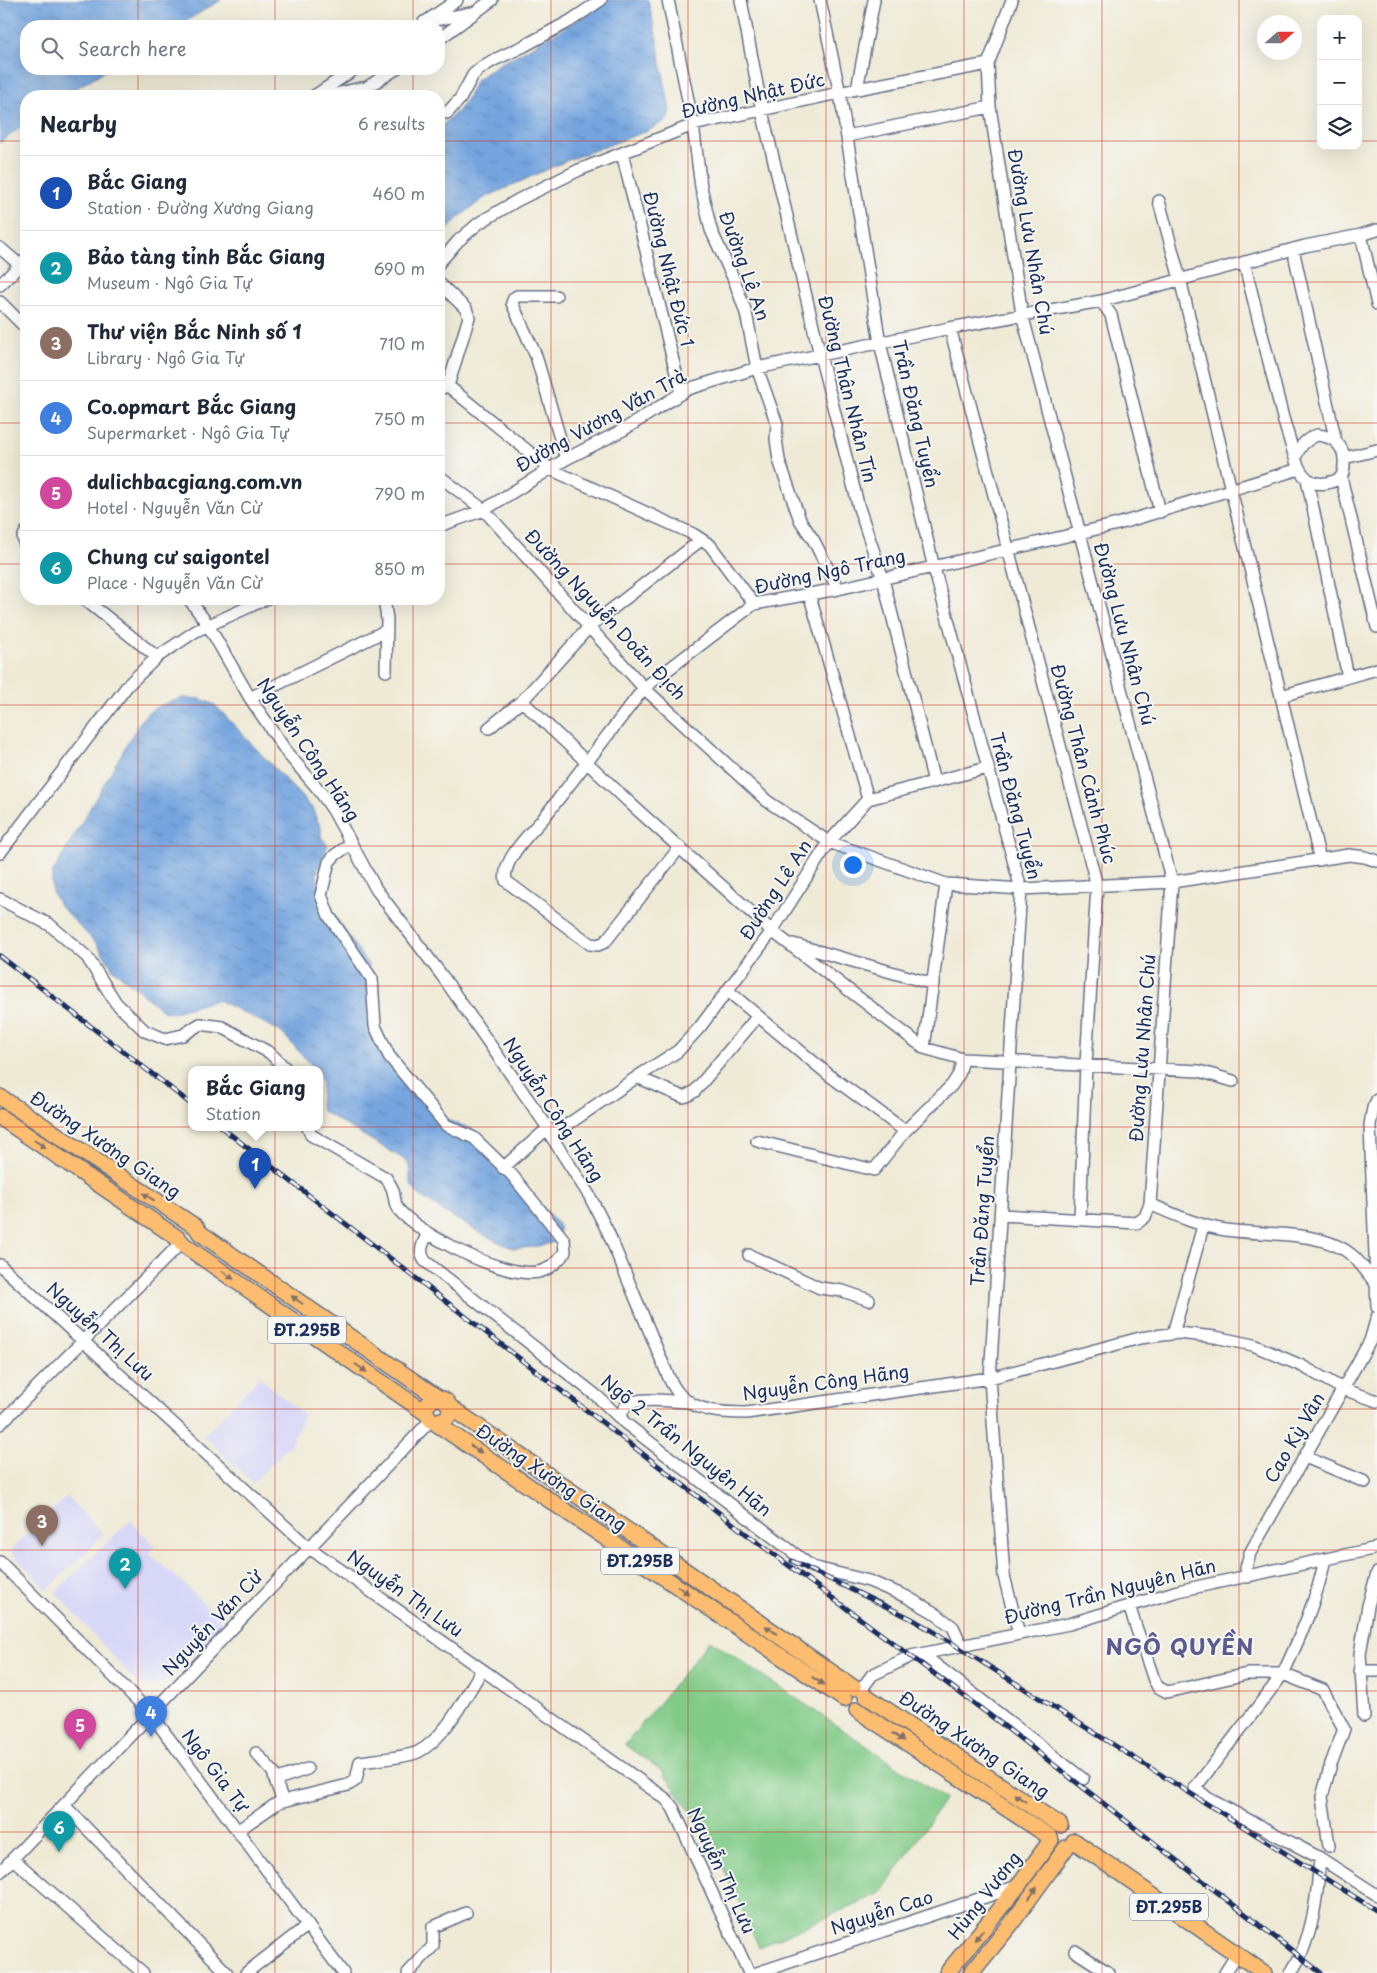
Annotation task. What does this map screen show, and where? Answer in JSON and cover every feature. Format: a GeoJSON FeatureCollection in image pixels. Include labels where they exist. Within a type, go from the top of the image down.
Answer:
{"type":"FeatureCollection","features":[{"type":"Feature","properties":{"kind":"main road","name":"Đường Xương Giang"},"geometry":{"type":"LineString","coordinates":[[0,1097],[195,1229],[444,1402],[856,1693]]}},
{"type":"Feature","properties":{"kind":"main road","name":"Đường Xương Giang"},"geometry":{"type":"LineString","coordinates":[[0,1117],[431,1418],[1060,1825]]}},
{"type":"Feature","properties":{"kind":"main road"},"geometry":{"type":"LineString","coordinates":[[182,1243],[180,1230],[182,1227],[195,1229]]}},
{"type":"Feature","properties":{"kind":"main road"},"geometry":{"type":"LineString","coordinates":[[444,1402],[447,1418],[431,1418],[428,1403],[444,1402]]}},
{"type":"Feature","properties":{"kind":"main road","name":"Đường Xương Giang"},"geometry":{"type":"LineString","coordinates":[[856,1693],[847,1706],[857,1710],[1050,1839]]}},
{"type":"Feature","properties":{"kind":"main road"},"geometry":{"type":"LineString","coordinates":[[1050,1839],[1053,1829],[1060,1825]]}},
{"type":"Feature","properties":{"kind":"main road","name":"ĐT.295B"},"geometry":{"type":"LineString","coordinates":[[1060,1825],[1068,1826],[1073,1830],[1070,1844]]}},
{"type":"Feature","properties":{"kind":"main road","name":"ĐT.295B"},"geometry":{"type":"LineString","coordinates":[[1050,1839],[1060,1848],[1070,1844]]}},
{"type":"Feature","properties":{"kind":"main road","name":"Hùng Vương"},"geometry":{"type":"LineString","coordinates":[[947,1973],[1018,1886],[1050,1839]]}},
{"type":"Feature","properties":{"kind":"main road","name":"ĐT.295B"},"geometry":{"type":"LineString","coordinates":[[1070,1844],[1264,1973]]}},
{"type":"Feature","properties":{"kind":"main road","name":"Hùng Vương"},"geometry":{"type":"LineString","coordinates":[[971,1973],[1011,1924],[1070,1844]]}},
{"type":"Feature","properties":{"kind":"main road"},"geometry":{"type":"LineString","coordinates":[[997,1913],[1011,1924]]}},
{"type":"Feature","properties":{"kind":"street"},"geometry":{"type":"LineString","coordinates":[[427,20],[457,0]]}},
{"type":"Feature","properties":{"kind":"street"},"geometry":{"type":"LineString","coordinates":[[445,35],[492,0]]}},
{"type":"Feature","properties":{"kind":"street"},"geometry":{"type":"LineString","coordinates":[[446,113],[460,99],[473,75],[492,60],[524,46],[570,21],[602,0]]}},
{"type":"Feature","properties":{"kind":"street","name":"Đường Lê An"},"geometry":{"type":"LineString","coordinates":[[668,0],[693,126],[701,187],[711,230],[735,282],[743,305],[757,368],[777,424],[776,443],[795,506],[800,520],[814,541],[838,589]]}},
{"type":"Feature","properties":{"kind":"street","name":"Đường Thân Nhân Tín"},"geometry":{"type":"LineString","coordinates":[[741,0],[762,111],[820,355],[859,508],[883,579],[934,782]]}},
{"type":"Feature","properties":{"kind":"street","name":"Trần Đăng Tuyển"},"geometry":{"type":"LineString","coordinates":[[820,0],[840,94],[880,343],[934,568],[1021,888],[990,1378],[1004,1576],[1019,1634]]}},
{"type":"Feature","properties":{"kind":"street"},"geometry":{"type":"LineString","coordinates":[[857,89],[874,0]]}},
{"type":"Feature","properties":{"kind":"street","name":"Đường Lưu Nhân Chú"},"geometry":{"type":"LineString","coordinates":[[1012,0],[988,64],[990,107],[1022,314],[1172,882],[1150,1204]]}},
{"type":"Feature","properties":{"kind":"street"},"geometry":{"type":"LineString","coordinates":[[441,20],[476,13]]}},
{"type":"Feature","properties":{"kind":"street","name":"Đường Nhật Đức"},"geometry":{"type":"LineString","coordinates":[[445,255],[458,241],[492,214],[579,170],[693,126],[857,89],[988,64]]}},
{"type":"Feature","properties":{"kind":"street"},"geometry":{"type":"LineString","coordinates":[[323,90],[346,75]]}},
{"type":"Feature","properties":{"kind":"street"},"geometry":{"type":"LineString","coordinates":[[362,90],[386,75]]}},
{"type":"Feature","properties":{"kind":"street"},"geometry":{"type":"LineString","coordinates":[[353,90],[367,87]]}},
{"type":"Feature","properties":{"kind":"street"},"geometry":{"type":"LineString","coordinates":[[847,136],[990,107]]}},
{"type":"Feature","properties":{"kind":"street","name":"Đường Nhật Đức 1"},"geometry":{"type":"LineString","coordinates":[[622,153],[681,394]]}},
{"type":"Feature","properties":{"kind":"street"},"geometry":{"type":"LineString","coordinates":[[1159,201],[1180,279],[1230,491],[1282,696],[1320,860]]}},
{"type":"Feature","properties":{"kind":"street","name":"Đường Vương Văn Trà"},"geometry":{"type":"LineString","coordinates":[[445,524],[484,510],[566,459],[623,430],[688,389],[757,368],[1052,308],[1101,301],[1292,249],[1377,230]]}},
{"type":"Feature","properties":{"kind":"street"},"geometry":{"type":"LineString","coordinates":[[1361,235],[1377,304]]}},
{"type":"Feature","properties":{"kind":"street"},"geometry":{"type":"LineString","coordinates":[[0,248],[20,260]]}},
{"type":"Feature","properties":{"kind":"street"},"geometry":{"type":"LineString","coordinates":[[1292,249],[1336,442],[1344,458],[1341,477],[1377,627]]}},
{"type":"Feature","properties":{"kind":"street"},"geometry":{"type":"LineString","coordinates":[[1244,262],[1283,418],[1299,469],[1314,484],[1331,483],[1341,477]]}},
{"type":"Feature","properties":{"kind":"street"},"geometry":{"type":"LineString","coordinates":[[0,285],[20,265]]}},
{"type":"Feature","properties":{"kind":"street"},"geometry":{"type":"LineString","coordinates":[[445,290],[466,309],[469,318],[445,385]]}},
{"type":"Feature","properties":{"kind":"street"},"geometry":{"type":"LineString","coordinates":[[556,296],[517,296],[512,303],[536,356],[566,459]]}},
{"type":"Feature","properties":{"kind":"street"},"geometry":{"type":"LineString","coordinates":[[1101,301],[1111,315],[1160,512]]}},
{"type":"Feature","properties":{"kind":"street"},"geometry":{"type":"LineString","coordinates":[[1,304],[20,322]]}},
{"type":"Feature","properties":{"kind":"street","name":"Đường Thân Cảnh Phúc"},"geometry":{"type":"LineString","coordinates":[[950,328],[1097,886],[1086,1064],[1080,1219]]}},
{"type":"Feature","properties":{"kind":"street"},"geometry":{"type":"LineString","coordinates":[[445,389],[550,469],[693,534],[710,545],[754,604]]}},
{"type":"Feature","properties":{"kind":"street"},"geometry":{"type":"LineString","coordinates":[[1295,458],[1302,446],[1311,438],[1325,436],[1336,442]]}},
{"type":"Feature","properties":{"kind":"street"},"geometry":{"type":"LineString","coordinates":[[1344,458],[1377,450]]}},
{"type":"Feature","properties":{"kind":"street","name":"Đường Ngô Trang"},"geometry":{"type":"LineString","coordinates":[[680,847],[605,942],[598,944],[590,944],[506,881],[504,874],[507,863],[644,688],[754,604],[838,589],[934,568],[1118,524],[1299,469]]}},
{"type":"Feature","properties":{"kind":"street"},"geometry":{"type":"LineString","coordinates":[[1307,479],[1348,677]]}},
{"type":"Feature","properties":{"kind":"street"},"geometry":{"type":"LineString","coordinates":[[445,481],[484,510]]}},
{"type":"Feature","properties":{"kind":"street","name":"Đường Nguyễn Doãn Địch"},"geometry":{"type":"LineString","coordinates":[[484,510],[644,688],[767,801],[829,842],[946,884],[1021,888],[1172,882],[1349,855],[1365,856],[1377,861]]}},
{"type":"Feature","properties":{"kind":"street"},"geometry":{"type":"LineString","coordinates":[[489,728],[522,701],[590,626],[701,540]]}},
{"type":"Feature","properties":{"kind":"street"},"geometry":{"type":"LineString","coordinates":[[809,593],[868,799],[987,768]]}},
{"type":"Feature","properties":{"kind":"street"},"geometry":{"type":"LineString","coordinates":[[92,605],[157,657]]}},
{"type":"Feature","properties":{"kind":"street","name":"Nguyễn Công Hãng"},"geometry":{"type":"LineString","coordinates":[[193,605],[208,625],[250,698],[288,754],[328,804],[376,889],[443,977],[549,1132],[588,1195],[608,1232],[669,1378],[680,1396],[699,1407],[723,1413],[746,1413],[990,1378],[1140,1338],[1173,1334],[1216,1336],[1253,1345],[1302,1366],[1343,1389],[1377,1401]]}},
{"type":"Feature","properties":{"kind":"street"},"geometry":{"type":"LineString","coordinates":[[0,853],[128,685],[157,657],[196,631],[253,605]]}},
{"type":"Feature","properties":{"kind":"street"},"geometry":{"type":"LineString","coordinates":[[385,605],[387,630],[386,671]]}},
{"type":"Feature","properties":{"kind":"street"},"geometry":{"type":"LineString","coordinates":[[250,698],[387,630]]}},
{"type":"Feature","properties":{"kind":"street"},"geometry":{"type":"LineString","coordinates":[[1282,696],[1377,669]]}},
{"type":"Feature","properties":{"kind":"street"},"geometry":{"type":"LineString","coordinates":[[522,701],[772,931],[924,1048],[963,1059],[1199,1071],[1233,1081]]}},
{"type":"Feature","properties":{"kind":"street","name":"Đường Lê An"},"geometry":{"type":"LineString","coordinates":[[503,1168],[549,1132],[678,1051],[700,1028],[772,931],[829,842],[868,799]]}},
{"type":"Feature","properties":{"kind":"street"},"geometry":{"type":"LineString","coordinates":[[309,1131],[311,1135],[386,1178],[393,1190],[396,1206],[406,1218],[428,1233],[476,1259],[518,1272],[538,1272],[555,1265],[566,1252],[564,1240],[512,1175],[474,1138],[446,1125],[389,1056],[375,1026],[372,979],[329,916],[321,895],[329,862],[351,844]]}},
{"type":"Feature","properties":{"kind":"street"},"geometry":{"type":"LineString","coordinates":[[924,1048],[946,884]]}},
{"type":"Feature","properties":{"kind":"street"},"geometry":{"type":"LineString","coordinates":[[0,899],[50,925],[87,957],[116,1003],[145,1031],[165,1039],[183,1035],[200,1024],[222,1027],[270,1053],[282,1066]]}},
{"type":"Feature","properties":{"kind":"street"},"geometry":{"type":"LineString","coordinates":[[786,943],[934,984]]}},
{"type":"Feature","properties":{"kind":"street"},"geometry":{"type":"LineString","coordinates":[[728,991],[829,1075],[904,1131]]}},
{"type":"Feature","properties":{"kind":"street"},"geometry":{"type":"LineString","coordinates":[[636,1077],[679,1096],[687,1096],[698,1088],[758,1016]]}},
{"type":"Feature","properties":{"kind":"street"},"geometry":{"type":"LineString","coordinates":[[757,1141],[874,1170],[904,1131],[952,1085],[959,1074],[963,1059]]}},
{"type":"Feature","properties":{"kind":"street"},"geometry":{"type":"LineString","coordinates":[[1377,1100],[1373,1108],[1370,1125],[1377,1307]]}},
{"type":"Feature","properties":{"kind":"street"},"geometry":{"type":"LineString","coordinates":[[1001,1215],[1137,1223],[1145,1217],[1150,1204],[1203,1226],[1321,1240],[1341,1248],[1376,1276]]}},
{"type":"Feature","properties":{"kind":"street"},"geometry":{"type":"LineString","coordinates":[[1173,1334],[1203,1226]]}},
{"type":"Feature","properties":{"kind":"street","name":"Ngõ 2 Trần Nguyên Hãn"},"geometry":{"type":"LineString","coordinates":[[428,1233],[421,1248],[425,1262],[598,1397],[620,1419],[812,1567],[869,1582],[907,1597],[933,1612],[953,1627],[962,1646]]}},
{"type":"Feature","properties":{"kind":"street"},"geometry":{"type":"LineString","coordinates":[[0,1424],[182,1243]]}},
{"type":"Feature","properties":{"kind":"street"},"geometry":{"type":"LineString","coordinates":[[749,1255],[820,1288],[843,1291],[869,1300]]}},
{"type":"Feature","properties":{"kind":"street","name":"Nguyễn Thị Lưu"},"geometry":{"type":"LineString","coordinates":[[0,1265],[308,1547],[666,1799],[673,1808],[749,1973]]}},
{"type":"Feature","properties":{"kind":"street","name":"Cao Kỳ Vân"},"geometry":{"type":"LineString","coordinates":[[1248,1576],[1246,1568],[1250,1553],[1370,1341],[1377,1317]]}},
{"type":"Feature","properties":{"kind":"street"},"geometry":{"type":"LineString","coordinates":[[620,1419],[623,1410],[628,1404],[636,1400],[692,1402]]}},
{"type":"Feature","properties":{"kind":"street","name":"Nguyễn Văn Cừ"},"geometry":{"type":"LineString","coordinates":[[0,1872],[431,1418]]}},
{"type":"Feature","properties":{"kind":"street"},"geometry":{"type":"LineString","coordinates":[[1304,1456],[1365,1482]]}},
{"type":"Feature","properties":{"kind":"street","name":"Đường Trần Nguyên Hãn"},"geometry":{"type":"LineString","coordinates":[[856,1693],[872,1675],[911,1656],[1069,1624],[1178,1591],[1377,1548]]}},
{"type":"Feature","properties":{"kind":"street"},"geometry":{"type":"LineString","coordinates":[[1325,1559],[1313,1604],[1283,1674],[1196,1788],[1209,1799],[1320,1858],[1377,1895]]}},
{"type":"Feature","properties":{"kind":"street","name":"Ngô Gia Tự"},"geometry":{"type":"LineString","coordinates":[[0,1562],[150,1714],[343,1973]]}},
{"type":"Feature","properties":{"kind":"street"},"geometry":{"type":"LineString","coordinates":[[1364,1716],[1360,1654],[1362,1637],[1377,1573]]}},
{"type":"Feature","properties":{"kind":"street"},"geometry":{"type":"LineString","coordinates":[[1129,1606],[1154,1680],[1158,1687],[1167,1692],[1247,1674],[1283,1674],[1323,1690],[1344,1729],[1331,1764],[1322,1797],[1329,1846]]}},
{"type":"Feature","properties":{"kind":"street"},"geometry":{"type":"LineString","coordinates":[[922,1654],[1083,1779]]}},
{"type":"Feature","properties":{"kind":"street"},"geometry":{"type":"LineString","coordinates":[[237,1831],[255,1817],[283,1801],[348,1785],[356,1780],[360,1762],[417,1753],[437,1738],[482,1670]]}},
{"type":"Feature","properties":{"kind":"street"},"geometry":{"type":"LineString","coordinates":[[1360,1671],[1377,1671]]}},
{"type":"Feature","properties":{"kind":"street"},"geometry":{"type":"LineString","coordinates":[[256,1753],[273,1772],[283,1801]]}},
{"type":"Feature","properties":{"kind":"street"},"geometry":{"type":"LineString","coordinates":[[275,1780],[306,1769]]}},
{"type":"Feature","properties":{"kind":"street"},"geometry":{"type":"LineString","coordinates":[[64,1805],[227,1973]]}},
{"type":"Feature","properties":{"kind":"street"},"geometry":{"type":"LineString","coordinates":[[1291,1973],[1303,1952],[1314,1917],[1320,1858]]}},
{"type":"Feature","properties":{"kind":"street"},"geometry":{"type":"LineString","coordinates":[[13,1859],[143,1973]]}},
{"type":"Feature","properties":{"kind":"street","name":"Nguyễn Cao"},"geometry":{"type":"LineString","coordinates":[[757,1973],[1018,1886]]}},
{"type":"Feature","properties":{"kind":"street"},"geometry":{"type":"LineString","coordinates":[[408,1973],[433,1946],[433,1927],[466,1913]]}},
{"type":"Feature","properties":{"kind":"street"},"geometry":{"type":"LineString","coordinates":[[246,1973],[308,1925]]}},
{"type":"Feature","properties":{"kind":"street"},"geometry":{"type":"LineString","coordinates":[[1075,1951],[1109,1973]]}},
{"type":"Feature","properties":{"kind":"street"},"geometry":{"type":"LineString","coordinates":[[1225,1973],[1237,1954]]}},
{"type":"Feature","properties":{"kind":"shaded area"},"geometry":{"type":"Polygon","coordinates":[[[259,1377],[304,1415],[291,1444],[253,1483],[204,1436],[259,1377]]]}},
{"type":"Feature","properties":{"kind":"shaded area"},"geometry":{"type":"Polygon","coordinates":[[[67,1496],[104,1535],[47,1590],[10,1551],[67,1496]]]}},
{"type":"Feature","properties":{"kind":"shaded area"},"geometry":{"type":"Polygon","coordinates":[[[130,1520],[155,1546],[148,1553],[182,1582],[224,1623],[160,1685],[138,1684],[55,1592],[130,1520]]]}},
{"type":"Feature","properties":{"kind":"green space"},"geometry":{"type":"Polygon","coordinates":[[[710,1640],[945,1799],[881,1893],[759,1947],[710,1839],[662,1771],[625,1745],[710,1640]]]}},
{"type":"Feature","properties":{"kind":"water"},"geometry":{"type":"Polygon","coordinates":[[[0,0],[221,0],[188,20],[20,20],[20,75],[98,75],[73,90],[20,90],[20,128],[0,143],[0,0]]]}},
{"type":"Feature","properties":{"kind":"water"},"geometry":{"type":"Polygon","coordinates":[[[609,0],[648,0],[670,111],[667,120],[647,131],[568,160],[484,198],[458,218],[445,233],[445,123],[458,111],[468,97],[476,80],[496,66],[596,10],[609,0]]]}},
{"type":"Feature","properties":{"kind":"water"},"geometry":{"type":"Polygon","coordinates":[[[183,698],[201,699],[215,705],[312,808],[321,828],[321,837],[328,845],[317,871],[317,881],[328,906],[368,965],[375,1028],[433,1105],[449,1121],[472,1129],[483,1137],[559,1226],[559,1238],[556,1241],[548,1244],[514,1248],[479,1232],[420,1196],[412,1187],[407,1161],[323,1112],[323,1066],[312,1066],[278,1030],[222,1002],[216,1000],[171,1013],[163,1011],[113,969],[97,944],[59,905],[52,892],[52,874],[141,720],[155,708],[183,698]]]}},
{"type":"Feature","properties":{"kind":"railway"},"geometry":{"type":"LineString","coordinates":[[0,956],[188,1102]]}},
{"type":"Feature","properties":{"kind":"railway"},"geometry":{"type":"LineString","coordinates":[[226,1131],[745,1533],[999,1722],[1321,1973]]}},
{"type":"Feature","properties":{"kind":"railway"},"geometry":{"type":"LineString","coordinates":[[792,1561],[910,1618],[936,1633],[1377,1911]]}},
{"type":"Feature","properties":{"kind":"place","name":"Bắc Giang"},"geometry":{"type":"Point","coordinates":[255,1189]}},
{"type":"Feature","properties":{"kind":"place","name":"Thư viện Bắc Ninh số 1"},"geometry":{"type":"Point","coordinates":[42,1546]}},
{"type":"Feature","properties":{"kind":"place","name":"Bảo tàng tỉnh Bắc Giang"},"geometry":{"type":"Point","coordinates":[125,1589]}},
{"type":"Feature","properties":{"kind":"place","name":"Co.opmart Bắc Giang"},"geometry":{"type":"Point","coordinates":[151,1737]}},
{"type":"Feature","properties":{"kind":"place","name":"dulichbacgiang.com.vn"},"geometry":{"type":"Point","coordinates":[80,1750]}},
{"type":"Feature","properties":{"kind":"place","name":"Chung cư saigontel"},"geometry":{"type":"Point","coordinates":[59,1852]}},
{"type":"Feature","properties":{"kind":"district","name":"NGÔ QUYỀN"},"geometry":{"type":"Point","coordinates":[1180,1647]}}]}
